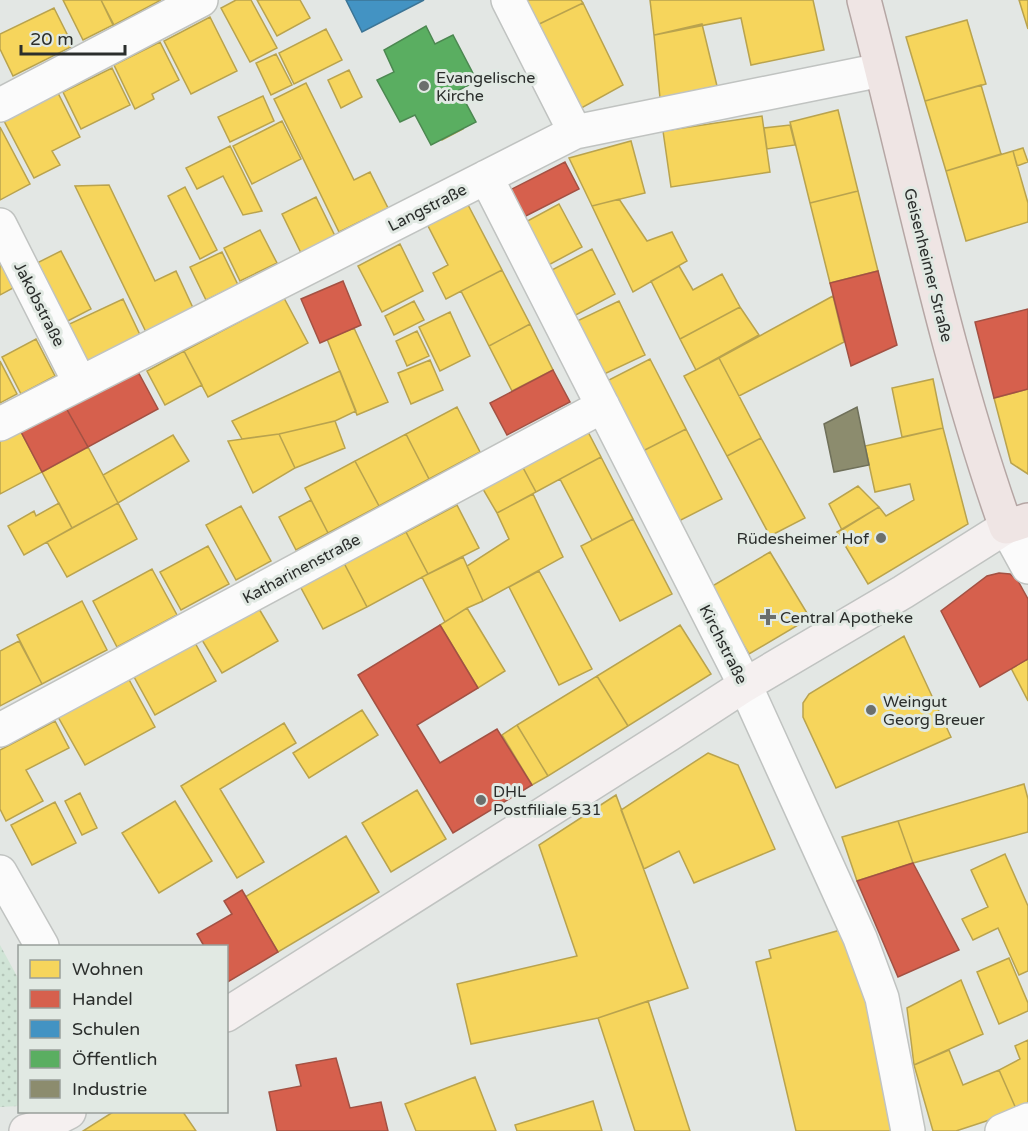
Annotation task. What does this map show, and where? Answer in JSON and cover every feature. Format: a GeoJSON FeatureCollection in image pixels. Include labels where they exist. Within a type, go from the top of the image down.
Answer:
{"type":"FeatureCollection","features":[{"type":"Feature","properties":{"kind":"main road","name":"Geisenheimer Straße"},"geometry":{"type":"LineString","coordinates":[[864,0],[951,354],[984,467],[1017,524]]}},
{"type":"Feature","properties":{"kind":"main road"},"geometry":{"type":"LineString","coordinates":[[228,1014],[745,685],[1017,524]]}},
{"type":"Feature","properties":{"kind":"main road"},"geometry":{"type":"LineString","coordinates":[[26,1131],[38,1128],[67,1113]]}},
{"type":"Feature","properties":{"kind":"street"},"geometry":{"type":"LineString","coordinates":[[0,105],[200,0]]}},
{"type":"Feature","properties":{"kind":"street"},"geometry":{"type":"LineString","coordinates":[[508,0],[575,132]]}},
{"type":"Feature","properties":{"kind":"street","name":"Langstraße"},"geometry":{"type":"LineString","coordinates":[[0,424],[575,132],[881,70]]}},
{"type":"Feature","properties":{"kind":"street","name":"Kirchstraße"},"geometry":{"type":"LineString","coordinates":[[486,177],[745,685],[863,948],[882,998],[908,1131]]}},
{"type":"Feature","properties":{"kind":"street","name":"Jakobstraße"},"geometry":{"type":"LineString","coordinates":[[0,225],[80,382]]}},
{"type":"Feature","properties":{"kind":"street","name":"Katharinenstraße"},"geometry":{"type":"LineString","coordinates":[[0,730],[603,406]]}},
{"type":"Feature","properties":{"kind":"street"},"geometry":{"type":"LineString","coordinates":[[1017,524],[1028,567]]}},
{"type":"Feature","properties":{"kind":"street"},"geometry":{"type":"LineString","coordinates":[[0,872],[41,945]]}},
{"type":"Feature","properties":{"kind":"street"},"geometry":{"type":"LineString","coordinates":[[1002,1131],[1028,1120]]}},
{"type":"Feature","properties":{"kind":"green space"},"geometry":{"type":"Polygon","coordinates":[[[0,945],[18,978],[18,1106],[0,1107],[0,945]]]}},
{"type":"Feature","properties":{"kind":"building: Wohnen"},"geometry":{"type":"Polygon","coordinates":[[[63,0],[101,0],[113,25],[83,40],[63,0]]]}},
{"type":"Feature","properties":{"kind":"building: Wohnen"},"geometry":{"type":"Polygon","coordinates":[[[101,0],[161,0],[114,25],[101,0]]]}},
{"type":"Feature","properties":{"kind":"building: Wohnen"},"geometry":{"type":"Polygon","coordinates":[[[236,0],[251,0],[277,48],[250,62],[221,8],[236,0]]]}},
{"type":"Feature","properties":{"kind":"building: Wohnen"},"geometry":{"type":"Polygon","coordinates":[[[257,0],[300,0],[310,18],[277,36],[257,0]]]}},
{"type":"Feature","properties":{"kind":"building: Wohnen"},"geometry":{"type":"Polygon","coordinates":[[[519,0],[581,0],[583,3],[533,27],[519,0]]]}},
{"type":"Feature","properties":{"kind":"building: Wohnen"},"geometry":{"type":"Polygon","coordinates":[[[650,0],[813,0],[824,50],[751,65],[741,18],[654,35],[650,0]]]}},
{"type":"Feature","properties":{"kind":"building: Wohnen"},"geometry":{"type":"Polygon","coordinates":[[[1019,0],[1028,0],[1028,29],[1019,0]]]}},
{"type":"Feature","properties":{"kind":"building: Wohnen"},"geometry":{"type":"Polygon","coordinates":[[[583,3],[623,85],[576,111],[533,27],[583,3]]]}},
{"type":"Feature","properties":{"kind":"building: Wohnen"},"geometry":{"type":"Polygon","coordinates":[[[54,8],[73,46],[13,76],[0,49],[0,34],[54,8]]]}},
{"type":"Feature","properties":{"kind":"building: Wohnen"},"geometry":{"type":"Polygon","coordinates":[[[210,17],[237,71],[191,94],[164,41],[210,17]]]}},
{"type":"Feature","properties":{"kind":"building: Wohnen"},"geometry":{"type":"Polygon","coordinates":[[[967,20],[986,84],[925,101],[906,37],[967,20]]]}},
{"type":"Feature","properties":{"kind":"building: Wohnen"},"geometry":{"type":"Polygon","coordinates":[[[702,24],[717,86],[660,98],[654,35],[702,24]]]}},
{"type":"Feature","properties":{"kind":"building: Wohnen"},"geometry":{"type":"Polygon","coordinates":[[[326,29],[342,60],[294,84],[279,53],[326,29]]]}},
{"type":"Feature","properties":{"kind":"building: Wohnen"},"geometry":{"type":"Polygon","coordinates":[[[160,42],[179,80],[152,94],[154,99],[135,109],[114,65],[160,42]]]}},
{"type":"Feature","properties":{"kind":"building: Wohnen"},"geometry":{"type":"Polygon","coordinates":[[[276,54],[292,85],[271,95],[256,63],[276,54]]]}},
{"type":"Feature","properties":{"kind":"building: Wohnen"},"geometry":{"type":"Polygon","coordinates":[[[112,68],[130,105],[81,129],[63,92],[112,68]]]}},
{"type":"Feature","properties":{"kind":"building: Wohnen"},"geometry":{"type":"Polygon","coordinates":[[[349,70],[362,97],[341,108],[328,80],[349,70]]]}},
{"type":"Feature","properties":{"kind":"building: Wohnen"},"geometry":{"type":"Polygon","coordinates":[[[306,83],[354,180],[370,172],[388,208],[339,232],[274,99],[306,83]]]}},
{"type":"Feature","properties":{"kind":"building: Wohnen"},"geometry":{"type":"Polygon","coordinates":[[[981,85],[1001,154],[946,171],[925,101],[981,85]]]}},
{"type":"Feature","properties":{"kind":"building: Wohnen"},"geometry":{"type":"Polygon","coordinates":[[[57,91],[80,137],[52,151],[60,165],[34,178],[3,119],[57,91]]]}},
{"type":"Feature","properties":{"kind":"building: Wohnen"},"geometry":{"type":"Polygon","coordinates":[[[263,96],[274,121],[230,142],[218,117],[263,96]]]}},
{"type":"Feature","properties":{"kind":"building: Wohnen"},"geometry":{"type":"Polygon","coordinates":[[[452,107],[463,129],[442,140],[430,119],[452,107]]]}},
{"type":"Feature","properties":{"kind":"building: Wohnen"},"geometry":{"type":"Polygon","coordinates":[[[838,110],[858,191],[810,203],[790,122],[838,110]]]}},
{"type":"Feature","properties":{"kind":"building: Wohnen"},"geometry":{"type":"Polygon","coordinates":[[[762,116],[770,172],[671,187],[663,131],[762,116]]]}},
{"type":"Feature","properties":{"kind":"building: Wohnen"},"geometry":{"type":"Polygon","coordinates":[[[282,121],[301,159],[252,184],[233,146],[282,121]]]}},
{"type":"Feature","properties":{"kind":"building: Wohnen"},"geometry":{"type":"Polygon","coordinates":[[[790,125],[795,145],[767,149],[764,128],[790,125]]]}},
{"type":"Feature","properties":{"kind":"building: Wohnen"},"geometry":{"type":"Polygon","coordinates":[[[0,127],[30,184],[0,200],[0,127]]]}},
{"type":"Feature","properties":{"kind":"building: Wohnen"},"geometry":{"type":"Polygon","coordinates":[[[631,141],[645,193],[592,206],[569,158],[631,141]]]}},
{"type":"Feature","properties":{"kind":"building: Wohnen"},"geometry":{"type":"Polygon","coordinates":[[[230,146],[262,211],[243,215],[223,176],[197,189],[186,168],[230,146]]]}},
{"type":"Feature","properties":{"kind":"building: Wohnen"},"geometry":{"type":"Polygon","coordinates":[[[1023,148],[1028,162],[1017,166],[1013,151],[1023,148]]]}},
{"type":"Feature","properties":{"kind":"building: Wohnen"},"geometry":{"type":"Polygon","coordinates":[[[1013,151],[1028,203],[1028,222],[966,241],[946,171],[1013,151]]]}},
{"type":"Feature","properties":{"kind":"building: Wohnen"},"geometry":{"type":"Polygon","coordinates":[[[109,185],[155,281],[176,271],[193,308],[146,332],[75,186],[109,185]]]}},
{"type":"Feature","properties":{"kind":"building: Wohnen"},"geometry":{"type":"Polygon","coordinates":[[[185,187],[217,250],[200,259],[168,196],[185,187]]]}},
{"type":"Feature","properties":{"kind":"building: Wohnen"},"geometry":{"type":"Polygon","coordinates":[[[858,191],[878,271],[830,283],[810,203],[858,191]]]}},
{"type":"Feature","properties":{"kind":"building: Wohnen"},"geometry":{"type":"Polygon","coordinates":[[[316,197],[335,236],[301,253],[282,214],[316,197]]]}},
{"type":"Feature","properties":{"kind":"building: Wohnen"},"geometry":{"type":"Polygon","coordinates":[[[619,199],[647,241],[672,232],[687,261],[633,292],[592,206],[619,199]]]}},
{"type":"Feature","properties":{"kind":"building: Wohnen"},"geometry":{"type":"Polygon","coordinates":[[[466,201],[502,270],[446,299],[433,273],[448,265],[426,222],[466,201]]]}},
{"type":"Feature","properties":{"kind":"building: Wohnen"},"geometry":{"type":"Polygon","coordinates":[[[559,204],[582,247],[543,268],[520,225],[559,204]]]}},
{"type":"Feature","properties":{"kind":"building: Wohnen"},"geometry":{"type":"Polygon","coordinates":[[[260,230],[277,263],[240,281],[224,248],[260,230]]]}},
{"type":"Feature","properties":{"kind":"building: Wohnen"},"geometry":{"type":"Polygon","coordinates":[[[400,244],[423,291],[382,312],[358,266],[400,244]]]}},
{"type":"Feature","properties":{"kind":"building: Wohnen"},"geometry":{"type":"Polygon","coordinates":[[[592,249],[615,294],[572,317],[548,272],[592,249]]]}},
{"type":"Feature","properties":{"kind":"building: Wohnen"},"geometry":{"type":"Polygon","coordinates":[[[61,251],[91,309],[60,325],[29,267],[61,251]]]}},
{"type":"Feature","properties":{"kind":"building: Wohnen"},"geometry":{"type":"Polygon","coordinates":[[[222,252],[238,285],[206,300],[190,267],[222,252]]]}},
{"type":"Feature","properties":{"kind":"building: Wohnen"},"geometry":{"type":"Polygon","coordinates":[[[0,259],[15,287],[0,295],[0,259]]]}},
{"type":"Feature","properties":{"kind":"building: Wohnen"},"geometry":{"type":"Polygon","coordinates":[[[679,266],[693,290],[722,274],[740,307],[680,339],[651,281],[679,266]]]}},
{"type":"Feature","properties":{"kind":"building: Wohnen"},"geometry":{"type":"Polygon","coordinates":[[[502,270],[530,324],[489,346],[461,291],[502,270]]]}},
{"type":"Feature","properties":{"kind":"building: Wohnen"},"geometry":{"type":"Polygon","coordinates":[[[833,296],[844,342],[739,396],[719,358],[833,296]]]}},
{"type":"Feature","properties":{"kind":"building: Wohnen"},"geometry":{"type":"Polygon","coordinates":[[[284,298],[308,343],[208,397],[184,351],[284,298]]]}},
{"type":"Feature","properties":{"kind":"building: Wohnen"},"geometry":{"type":"Polygon","coordinates":[[[123,299],[141,337],[81,365],[63,327],[123,299]]]}},
{"type":"Feature","properties":{"kind":"building: Wohnen"},"geometry":{"type":"Polygon","coordinates":[[[414,301],[424,320],[394,335],[385,316],[414,301]]]}},
{"type":"Feature","properties":{"kind":"building: Wohnen"},"geometry":{"type":"Polygon","coordinates":[[[619,301],[645,355],[600,376],[575,322],[619,301]]]}},
{"type":"Feature","properties":{"kind":"building: Wohnen"},"geometry":{"type":"Polygon","coordinates":[[[740,307],[759,335],[696,370],[680,339],[740,307]]]}},
{"type":"Feature","properties":{"kind":"building: Wohnen"},"geometry":{"type":"Polygon","coordinates":[[[450,312],[470,356],[440,371],[419,327],[450,312]]]}},
{"type":"Feature","properties":{"kind":"building: Wohnen"},"geometry":{"type":"Polygon","coordinates":[[[530,324],[553,370],[512,391],[489,346],[530,324]]]}},
{"type":"Feature","properties":{"kind":"building: Wohnen"},"geometry":{"type":"Polygon","coordinates":[[[354,328],[388,402],[357,415],[327,339],[354,328]]]}},
{"type":"Feature","properties":{"kind":"building: Wohnen"},"geometry":{"type":"Polygon","coordinates":[[[417,331],[429,356],[407,366],[396,341],[417,331]]]}},
{"type":"Feature","properties":{"kind":"building: Wohnen"},"geometry":{"type":"Polygon","coordinates":[[[36,339],[55,376],[21,394],[2,357],[36,339]]]}},
{"type":"Feature","properties":{"kind":"building: Wohnen"},"geometry":{"type":"Polygon","coordinates":[[[184,351],[202,385],[165,405],[147,371],[184,351]]]}},
{"type":"Feature","properties":{"kind":"building: Wohnen"},"geometry":{"type":"Polygon","coordinates":[[[719,358],[761,438],[727,456],[684,376],[719,358]]]}},
{"type":"Feature","properties":{"kind":"building: Wohnen"},"geometry":{"type":"Polygon","coordinates":[[[650,359],[686,429],[639,453],[603,383],[650,359]]]}},
{"type":"Feature","properties":{"kind":"building: Wohnen"},"geometry":{"type":"Polygon","coordinates":[[[430,360],[443,390],[411,404],[398,373],[430,360]]]}},
{"type":"Feature","properties":{"kind":"building: Wohnen"},"geometry":{"type":"Polygon","coordinates":[[[0,361],[17,394],[0,403],[0,361]]]}},
{"type":"Feature","properties":{"kind":"building: Wohnen"},"geometry":{"type":"Polygon","coordinates":[[[340,371],[356,411],[335,421],[279,434],[242,439],[232,421],[340,371]]]}},
{"type":"Feature","properties":{"kind":"building: Wohnen"},"geometry":{"type":"Polygon","coordinates":[[[933,379],[943,428],[902,437],[892,388],[933,379]]]}},
{"type":"Feature","properties":{"kind":"building: Wohnen"},"geometry":{"type":"Polygon","coordinates":[[[1028,389],[1028,474],[1011,463],[994,398],[1028,389]]]}},
{"type":"Feature","properties":{"kind":"building: Wohnen"},"geometry":{"type":"Polygon","coordinates":[[[457,407],[480,452],[429,479],[406,434],[457,407]]]}},
{"type":"Feature","properties":{"kind":"building: Wohnen"},"geometry":{"type":"Polygon","coordinates":[[[335,421],[345,448],[295,468],[279,434],[335,421]]]}},
{"type":"Feature","properties":{"kind":"building: Wohnen"},"geometry":{"type":"Polygon","coordinates":[[[586,428],[601,457],[536,492],[520,462],[586,428]]]}},
{"type":"Feature","properties":{"kind":"building: Wohnen"},"geometry":{"type":"Polygon","coordinates":[[[943,428],[968,524],[868,584],[837,532],[879,507],[886,516],[914,500],[910,484],[875,492],[865,446],[943,428]]]}},
{"type":"Feature","properties":{"kind":"building: Wohnen"},"geometry":{"type":"Polygon","coordinates":[[[686,429],[722,499],[675,523],[639,453],[686,429]]]}},
{"type":"Feature","properties":{"kind":"building: Wohnen"},"geometry":{"type":"Polygon","coordinates":[[[20,430],[42,472],[0,494],[0,440],[20,430]]]}},
{"type":"Feature","properties":{"kind":"building: Wohnen"},"geometry":{"type":"Polygon","coordinates":[[[279,434],[295,468],[253,493],[228,441],[279,434]]]}},
{"type":"Feature","properties":{"kind":"building: Wohnen"},"geometry":{"type":"Polygon","coordinates":[[[406,434],[429,479],[379,506],[355,461],[406,434]]]}},
{"type":"Feature","properties":{"kind":"building: Wohnen"},"geometry":{"type":"Polygon","coordinates":[[[173,435],[189,461],[118,503],[103,475],[173,435]]]}},
{"type":"Feature","properties":{"kind":"building: Wohnen"},"geometry":{"type":"Polygon","coordinates":[[[761,438],[805,518],[770,536],[727,456],[761,438]]]}},
{"type":"Feature","properties":{"kind":"building: Wohnen"},"geometry":{"type":"Polygon","coordinates":[[[88,447],[118,503],[72,528],[42,472],[88,447]]]}},
{"type":"Feature","properties":{"kind":"building: Wohnen"},"geometry":{"type":"Polygon","coordinates":[[[601,457],[633,519],[592,540],[560,479],[601,457]]]}},
{"type":"Feature","properties":{"kind":"building: Wohnen"},"geometry":{"type":"Polygon","coordinates":[[[355,461],[379,506],[328,533],[305,488],[355,461]]]}},
{"type":"Feature","properties":{"kind":"building: Wohnen"},"geometry":{"type":"Polygon","coordinates":[[[520,462],[536,492],[497,513],[480,484],[520,462]]]}},
{"type":"Feature","properties":{"kind":"building: Wohnen"},"geometry":{"type":"Polygon","coordinates":[[[858,486],[879,507],[842,530],[829,504],[858,486]]]}},
{"type":"Feature","properties":{"kind":"building: Wohnen"},"geometry":{"type":"Polygon","coordinates":[[[533,494],[563,557],[483,601],[467,566],[509,539],[497,513],[533,494]]]}},
{"type":"Feature","properties":{"kind":"building: Wohnen"},"geometry":{"type":"Polygon","coordinates":[[[311,500],[328,533],[296,550],[279,517],[311,500]]]}},
{"type":"Feature","properties":{"kind":"building: Wohnen"},"geometry":{"type":"Polygon","coordinates":[[[59,503],[72,528],[24,555],[8,526],[34,511],[36,516],[59,503]]]}},
{"type":"Feature","properties":{"kind":"building: Wohnen"},"geometry":{"type":"Polygon","coordinates":[[[118,503],[137,539],[67,577],[47,542],[118,503]]]}},
{"type":"Feature","properties":{"kind":"building: Wohnen"},"geometry":{"type":"Polygon","coordinates":[[[457,505],[479,548],[428,574],[406,532],[457,505]]]}},
{"type":"Feature","properties":{"kind":"building: Wohnen"},"geometry":{"type":"Polygon","coordinates":[[[241,506],[271,561],[236,580],[206,525],[241,506]]]}},
{"type":"Feature","properties":{"kind":"building: Wohnen"},"geometry":{"type":"Polygon","coordinates":[[[633,519],[672,594],[620,621],[581,546],[633,519]]]}},
{"type":"Feature","properties":{"kind":"building: Wohnen"},"geometry":{"type":"Polygon","coordinates":[[[406,532],[428,574],[367,607],[344,563],[406,532]]]}},
{"type":"Feature","properties":{"kind":"building: Wohnen"},"geometry":{"type":"Polygon","coordinates":[[[208,546],[229,584],[181,610],[160,572],[208,546]]]}},
{"type":"Feature","properties":{"kind":"building: Wohnen"},"geometry":{"type":"Polygon","coordinates":[[[770,552],[810,618],[749,654],[709,588],[770,552]]]}},
{"type":"Feature","properties":{"kind":"building: Wohnen"},"geometry":{"type":"Polygon","coordinates":[[[463,557],[483,601],[445,622],[422,577],[463,557]]]}},
{"type":"Feature","properties":{"kind":"building: Wohnen"},"geometry":{"type":"Polygon","coordinates":[[[344,563],[367,607],[323,629],[300,586],[344,563]]]}},
{"type":"Feature","properties":{"kind":"building: Wohnen"},"geometry":{"type":"Polygon","coordinates":[[[152,569],[177,615],[117,647],[93,601],[152,569]]]}},
{"type":"Feature","properties":{"kind":"building: Wohnen"},"geometry":{"type":"Polygon","coordinates":[[[539,571],[592,669],[559,685],[509,587],[539,571]]]}},
{"type":"Feature","properties":{"kind":"building: Wohnen"},"geometry":{"type":"Polygon","coordinates":[[[82,601],[107,650],[42,684],[17,635],[82,601]]]}},
{"type":"Feature","properties":{"kind":"building: Wohnen"},"geometry":{"type":"Polygon","coordinates":[[[255,602],[278,641],[222,673],[199,635],[255,602]]]}},
{"type":"Feature","properties":{"kind":"building: Wohnen"},"geometry":{"type":"Polygon","coordinates":[[[467,608],[505,671],[478,688],[440,625],[467,608]]]}},
{"type":"Feature","properties":{"kind":"building: Wohnen"},"geometry":{"type":"Polygon","coordinates":[[[680,625],[711,674],[628,726],[597,676],[680,625]]]}},
{"type":"Feature","properties":{"kind":"building: Wohnen","name":"Weingut Georg Breuer"},"geometry":{"type":"Polygon","coordinates":[[[904,636],[951,737],[836,788],[803,717],[803,703],[809,694],[904,636]]]}},
{"type":"Feature","properties":{"kind":"building: Wohnen"},"geometry":{"type":"Polygon","coordinates":[[[19,641],[42,684],[0,706],[0,651],[19,641]]]}},
{"type":"Feature","properties":{"kind":"building: Wohnen"},"geometry":{"type":"Polygon","coordinates":[[[194,641],[216,681],[155,715],[133,675],[194,641]]]}},
{"type":"Feature","properties":{"kind":"building: Wohnen"},"geometry":{"type":"Polygon","coordinates":[[[1028,659],[1028,701],[1011,668],[1028,659]]]}},
{"type":"Feature","properties":{"kind":"building: Wohnen"},"geometry":{"type":"Polygon","coordinates":[[[127,676],[155,727],[85,765],[57,715],[127,676]]]}},
{"type":"Feature","properties":{"kind":"building: Wohnen"},"geometry":{"type":"Polygon","coordinates":[[[597,676],[628,726],[548,776],[517,725],[597,676]]]}},
{"type":"Feature","properties":{"kind":"building: Wohnen"},"geometry":{"type":"Polygon","coordinates":[[[362,710],[378,735],[309,778],[293,753],[362,710]]]}},
{"type":"Feature","properties":{"kind":"building: Wohnen"},"geometry":{"type":"Polygon","coordinates":[[[55,721],[69,748],[26,770],[43,801],[6,821],[0,809],[0,750],[55,721]]]}},
{"type":"Feature","properties":{"kind":"building: Wohnen"},"geometry":{"type":"Polygon","coordinates":[[[284,723],[296,743],[220,789],[264,862],[237,878],[181,786],[284,723]]]}},
{"type":"Feature","properties":{"kind":"building: Wohnen"},"geometry":{"type":"Polygon","coordinates":[[[517,725],[548,776],[532,785],[502,735],[517,725]]]}},
{"type":"Feature","properties":{"kind":"building: Wohnen"},"geometry":{"type":"Polygon","coordinates":[[[708,753],[738,765],[775,849],[694,883],[679,851],[644,869],[621,810],[708,753]]]}},
{"type":"Feature","properties":{"kind":"building: Wohnen"},"geometry":{"type":"Polygon","coordinates":[[[1024,784],[1028,799],[1028,832],[913,863],[898,821],[1024,784]]]}},
{"type":"Feature","properties":{"kind":"building: Wohnen"},"geometry":{"type":"Polygon","coordinates":[[[417,790],[446,839],[391,872],[362,823],[417,790]]]}},
{"type":"Feature","properties":{"kind":"building: Wohnen"},"geometry":{"type":"Polygon","coordinates":[[[80,793],[97,828],[82,835],[65,801],[80,793]]]}},
{"type":"Feature","properties":{"kind":"building: Wohnen"},"geometry":{"type":"Polygon","coordinates":[[[616,795],[688,988],[598,1018],[471,1044],[457,984],[577,956],[539,845],[616,795]]]}},
{"type":"Feature","properties":{"kind":"building: Wohnen"},"geometry":{"type":"Polygon","coordinates":[[[175,801],[212,861],[159,893],[122,833],[175,801]]]}},
{"type":"Feature","properties":{"kind":"building: Wohnen"},"geometry":{"type":"Polygon","coordinates":[[[55,802],[76,843],[32,865],[11,825],[55,802]]]}},
{"type":"Feature","properties":{"kind":"building: Wohnen"},"geometry":{"type":"Polygon","coordinates":[[[898,821],[913,863],[857,881],[842,837],[898,821]]]}},
{"type":"Feature","properties":{"kind":"building: Wohnen"},"geometry":{"type":"Polygon","coordinates":[[[346,836],[379,892],[278,952],[245,897],[346,836]]]}},
{"type":"Feature","properties":{"kind":"building: Wohnen"},"geometry":{"type":"Polygon","coordinates":[[[1005,854],[1028,906],[1028,971],[1019,975],[998,928],[973,940],[962,919],[988,907],[971,870],[1005,854]]]}},
{"type":"Feature","properties":{"kind":"building: Wohnen"},"geometry":{"type":"Polygon","coordinates":[[[844,929],[883,1054],[894,1131],[796,1131],[756,962],[771,958],[769,950],[844,929]]]}},
{"type":"Feature","properties":{"kind":"building: Wohnen"},"geometry":{"type":"Polygon","coordinates":[[[1009,958],[1028,1003],[1028,1011],[999,1024],[977,972],[1009,958]]]}},
{"type":"Feature","properties":{"kind":"building: Wohnen"},"geometry":{"type":"Polygon","coordinates":[[[961,980],[983,1034],[914,1065],[907,1008],[961,980]]]}},
{"type":"Feature","properties":{"kind":"building: Wohnen"},"geometry":{"type":"Polygon","coordinates":[[[648,1001],[690,1131],[635,1131],[598,1018],[648,1001]]]}},
{"type":"Feature","properties":{"kind":"building: Wohnen"},"geometry":{"type":"Polygon","coordinates":[[[1028,1040],[1028,1105],[1017,1111],[999,1070],[1020,1059],[1015,1046],[1028,1040]]]}},
{"type":"Feature","properties":{"kind":"building: Wohnen"},"geometry":{"type":"Polygon","coordinates":[[[949,1050],[963,1085],[999,1070],[1017,1111],[956,1131],[933,1131],[914,1065],[949,1050]]]}},
{"type":"Feature","properties":{"kind":"building: Wohnen"},"geometry":{"type":"Polygon","coordinates":[[[475,1077],[496,1131],[416,1131],[405,1104],[475,1077]]]}},
{"type":"Feature","properties":{"kind":"building: Wohnen"},"geometry":{"type":"Polygon","coordinates":[[[593,1101],[602,1131],[517,1131],[515,1125],[593,1101]]]}},
{"type":"Feature","properties":{"kind":"building: Wohnen"},"geometry":{"type":"Polygon","coordinates":[[[111,1113],[184,1113],[196,1131],[83,1131],[111,1113]]]}},
{"type":"Feature","properties":{"kind":"building: Handel"},"geometry":{"type":"Polygon","coordinates":[[[565,162],[579,189],[520,219],[506,192],[565,162]]]}},
{"type":"Feature","properties":{"kind":"building: Handel"},"geometry":{"type":"Polygon","coordinates":[[[878,271],[897,345],[851,366],[830,283],[878,271]]]}},
{"type":"Feature","properties":{"kind":"building: Handel"},"geometry":{"type":"Polygon","coordinates":[[[343,281],[361,325],[320,343],[301,299],[343,281]]]}},
{"type":"Feature","properties":{"kind":"building: Handel"},"geometry":{"type":"Polygon","coordinates":[[[1028,309],[1028,389],[994,398],[975,322],[1028,309]]]}},
{"type":"Feature","properties":{"kind":"building: Handel"},"geometry":{"type":"Polygon","coordinates":[[[136,368],[158,409],[88,447],[65,406],[136,368]]]}},
{"type":"Feature","properties":{"kind":"building: Handel"},"geometry":{"type":"Polygon","coordinates":[[[553,370],[570,402],[507,435],[490,403],[553,370]]]}},
{"type":"Feature","properties":{"kind":"building: Handel"},"geometry":{"type":"Polygon","coordinates":[[[65,406],[88,447],[42,472],[20,430],[65,406]]]}},
{"type":"Feature","properties":{"kind":"building: Handel","name":"Weingut Georg Breuer"},"geometry":{"type":"Polygon","coordinates":[[[999,573],[1010,574],[1018,581],[1028,599],[1028,659],[980,687],[941,611],[987,576],[999,573]]]}},
{"type":"Feature","properties":{"kind":"building: Handel"},"geometry":{"type":"Polygon","coordinates":[[[440,625],[478,688],[417,725],[440,763],[497,729],[532,785],[453,833],[358,675],[440,625]]]}},
{"type":"Feature","properties":{"kind":"building: Handel"},"geometry":{"type":"Polygon","coordinates":[[[913,863],[959,950],[898,977],[857,881],[913,863]]]}},
{"type":"Feature","properties":{"kind":"building: Handel"},"geometry":{"type":"Polygon","coordinates":[[[242,890],[278,952],[228,982],[228,945],[203,945],[197,934],[232,914],[224,901],[242,890]]]}},
{"type":"Feature","properties":{"kind":"building: Handel"},"geometry":{"type":"Polygon","coordinates":[[[336,1058],[350,1108],[381,1102],[388,1131],[277,1131],[269,1092],[301,1086],[296,1065],[336,1058]]]}},
{"type":"Feature","properties":{"kind":"building: Schulen"},"geometry":{"type":"Polygon","coordinates":[[[346,0],[424,0],[362,32],[346,0]]]}},
{"type":"Feature","properties":{"kind":"building: Öffentlich","name":"Evangelische Kirche"},"geometry":{"type":"Polygon","coordinates":[[[426,26],[435,44],[453,35],[477,81],[459,90],[476,122],[431,145],[415,115],[400,122],[377,80],[394,72],[384,50],[426,26]]]}},
{"type":"Feature","properties":{"kind":"building: Industrie"},"geometry":{"type":"Polygon","coordinates":[[[857,407],[869,465],[834,472],[824,424],[857,407]]]}},
{"type":"Feature","properties":{"kind":"place","name":"Evangelische Kirche"},"geometry":{"type":"Point","coordinates":[424,86]}},
{"type":"Feature","properties":{"kind":"place","name":"Rüdesheimer Hof"},"geometry":{"type":"Point","coordinates":[881,538]}},
{"type":"Feature","properties":{"kind":"place","name":"Central Apotheke"},"geometry":{"type":"Point","coordinates":[768,617]}},
{"type":"Feature","properties":{"kind":"place","name":"Weingut Georg Breuer"},"geometry":{"type":"Point","coordinates":[871,710]}},
{"type":"Feature","properties":{"kind":"place","name":"DHL Postfiliale 531"},"geometry":{"type":"Point","coordinates":[481,800]}}]}
